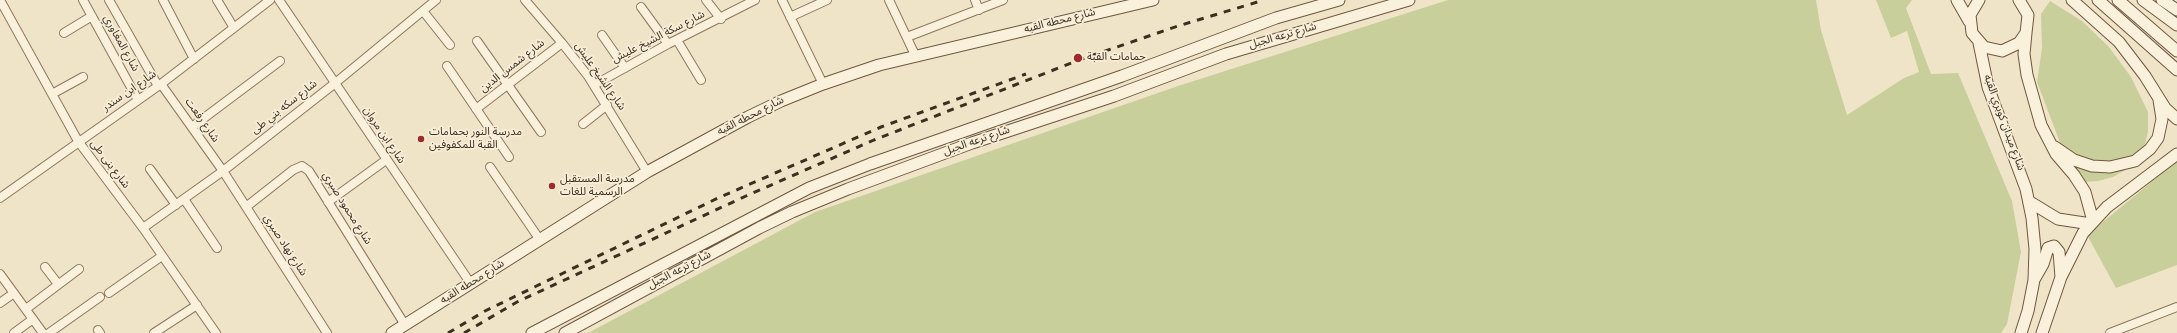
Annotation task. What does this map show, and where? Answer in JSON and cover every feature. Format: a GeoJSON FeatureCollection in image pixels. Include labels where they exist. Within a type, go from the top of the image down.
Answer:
{"type":"FeatureCollection","features":[{"type":"Feature","properties":{"kind":"main road","name":"شارع محطه القبه"},"geometry":{"type":"LineString","coordinates":[[392,333],[647,172],[748,117],[823,84],[879,65],[1153,0]]}},
{"type":"Feature","properties":{"kind":"main road","name":"شارع ترعه الجبل"},"geometry":{"type":"LineString","coordinates":[[532,333],[809,188],[870,164],[1122,76],[1276,18],[1339,0]]}},
{"type":"Feature","properties":{"kind":"main road","name":"شارع ترعه الجبل"},"geometry":{"type":"LineString","coordinates":[[565,333],[759,228],[815,201],[972,143],[1129,90],[1226,54],[1409,0]]}},
{"type":"Feature","properties":{"kind":"main road"},"geometry":{"type":"LineString","coordinates":[[1957,0],[1969,21]]}},
{"type":"Feature","properties":{"kind":"main road"},"geometry":{"type":"LineString","coordinates":[[1969,21],[1972,9],[1979,0]]}},
{"type":"Feature","properties":{"kind":"main road"},"geometry":{"type":"LineString","coordinates":[[2019,0],[2028,15],[2024,54],[2027,75],[2038,117],[2047,139],[2085,192],[2092,222]]}},
{"type":"Feature","properties":{"kind":"main road"},"geometry":{"type":"LineString","coordinates":[[2072,0],[2119,42],[2137,64],[2160,100],[2177,119]]}},
{"type":"Feature","properties":{"kind":"main road"},"geometry":{"type":"LineString","coordinates":[[2098,0],[2177,70]]}},
{"type":"Feature","properties":{"kind":"main road"},"geometry":{"type":"LineString","coordinates":[[2118,0],[2177,51]]}},
{"type":"Feature","properties":{"kind":"main road"},"geometry":{"type":"LineString","coordinates":[[2143,0],[2177,25]]}},
{"type":"Feature","properties":{"kind":"main road"},"geometry":{"type":"LineString","coordinates":[[2162,0],[2177,10]]}},
{"type":"Feature","properties":{"kind":"main road","name":"شارع ميدان كوبري القبه"},"geometry":{"type":"LineString","coordinates":[[1969,21],[1972,33],[1979,43],[1988,87],[2030,202],[2035,249],[2034,280]]}},
{"type":"Feature","properties":{"kind":"main road"},"geometry":{"type":"LineString","coordinates":[[1979,43],[1990,49],[2008,49],[2019,43],[2026,33]]}},
{"type":"Feature","properties":{"kind":"main road"},"geometry":{"type":"LineString","coordinates":[[1122,76],[1129,90]]}},
{"type":"Feature","properties":{"kind":"main road"},"geometry":{"type":"LineString","coordinates":[[2047,139],[2066,155],[2083,163],[2110,167],[2129,163],[2146,154],[2158,138],[2162,119],[2160,100]]}},
{"type":"Feature","properties":{"kind":"main road"},"geometry":{"type":"LineString","coordinates":[[968,130],[972,143]]}},
{"type":"Feature","properties":{"kind":"main road"},"geometry":{"type":"LineString","coordinates":[[2042,333],[2061,277],[2077,243],[2092,222],[2116,199],[2177,154]]}},
{"type":"Feature","properties":{"kind":"main road"},"geometry":{"type":"LineString","coordinates":[[809,188],[815,201]]}},
{"type":"Feature","properties":{"kind":"main road"},"geometry":{"type":"LineString","coordinates":[[2030,202],[2058,219],[2092,222]]}},
{"type":"Feature","properties":{"kind":"main road"},"geometry":{"type":"LineString","coordinates":[[2021,333],[2028,311],[2034,280],[2043,264],[2047,250],[2052,246],[2056,246],[2059,250],[2061,277]]}},
{"type":"Feature","properties":{"kind":"street","name":"شارع بنى طى"},"geometry":{"type":"LineString","coordinates":[[0,0],[78,141],[143,228],[214,332]]}},
{"type":"Feature","properties":{"kind":"street","name":"شارع المغاوري"},"geometry":{"type":"LineString","coordinates":[[83,0],[138,100]]}},
{"type":"Feature","properties":{"kind":"street","name":"شارع رفعت"},"geometry":{"type":"LineString","coordinates":[[109,0],[160,85],[223,171]]}},
{"type":"Feature","properties":{"kind":"street"},"geometry":{"type":"LineString","coordinates":[[164,0],[194,59]]}},
{"type":"Feature","properties":{"kind":"street"},"geometry":{"type":"LineString","coordinates":[[217,0],[234,28]]}},
{"type":"Feature","properties":{"kind":"street","name":"شارع ابن سندر"},"geometry":{"type":"LineString","coordinates":[[0,198],[78,141],[160,85],[270,0]]}},
{"type":"Feature","properties":{"kind":"street","name":"شارع ابن مروان"},"geometry":{"type":"LineString","coordinates":[[279,0],[334,84],[471,284]]}},
{"type":"Feature","properties":{"kind":"street","name":"شارع سكه بني طى"},"geometry":{"type":"LineString","coordinates":[[143,228],[223,171],[334,84],[436,0]]}},
{"type":"Feature","properties":{"kind":"street","name":"شارع الشيخ عليش"},"geometry":{"type":"LineString","coordinates":[[525,0],[562,43],[594,85],[647,172]]}},
{"type":"Feature","properties":{"kind":"street"},"geometry":{"type":"LineString","coordinates":[[706,0],[721,18]]}},
{"type":"Feature","properties":{"kind":"street","name":"شارع سكة الشيخ عليش"},"geometry":{"type":"LineString","coordinates":[[594,85],[668,44],[756,0]]}},
{"type":"Feature","properties":{"kind":"street"},"geometry":{"type":"LineString","coordinates":[[782,0],[823,84]]}},
{"type":"Feature","properties":{"kind":"street"},"geometry":{"type":"LineString","coordinates":[[790,17],[827,0]]}},
{"type":"Feature","properties":{"kind":"street"},"geometry":{"type":"LineString","coordinates":[[889,0],[916,57]]}},
{"type":"Feature","properties":{"kind":"street"},"geometry":{"type":"LineString","coordinates":[[975,0],[979,10]]}},
{"type":"Feature","properties":{"kind":"street"},"geometry":{"type":"LineString","coordinates":[[907,37],[1003,0]]}},
{"type":"Feature","properties":{"kind":"street"},"geometry":{"type":"LineString","coordinates":[[641,7],[668,44]]}},
{"type":"Feature","properties":{"kind":"street"},"geometry":{"type":"LineString","coordinates":[[423,11],[450,45]]}},
{"type":"Feature","properties":{"kind":"street"},"geometry":{"type":"LineString","coordinates":[[64,33],[92,16]]}},
{"type":"Feature","properties":{"kind":"street"},"geometry":{"type":"LineString","coordinates":[[602,35],[625,68]]}},
{"type":"Feature","properties":{"kind":"street"},"geometry":{"type":"LineString","coordinates":[[677,40],[701,80]]}},
{"type":"Feature","properties":{"kind":"street"},"geometry":{"type":"LineString","coordinates":[[477,41],[540,132]]}},
{"type":"Feature","properties":{"kind":"street","name":"شارع شمس الدين"},"geometry":{"type":"LineString","coordinates":[[476,109],[562,43]]}},
{"type":"Feature","properties":{"kind":"street"},"geometry":{"type":"LineString","coordinates":[[192,127],[280,61]]}},
{"type":"Feature","properties":{"kind":"street"},"geometry":{"type":"LineString","coordinates":[[447,66],[509,157]]}},
{"type":"Feature","properties":{"kind":"street"},"geometry":{"type":"LineString","coordinates":[[52,94],[83,77]]}},
{"type":"Feature","properties":{"kind":"street"},"geometry":{"type":"LineString","coordinates":[[583,124],[607,106]]}},
{"type":"Feature","properties":{"kind":"street"},"geometry":{"type":"LineString","coordinates":[[328,202],[386,160]]}},
{"type":"Feature","properties":{"kind":"street","name":"شارع محمود صبري"},"geometry":{"type":"LineString","coordinates":[[246,207],[293,170],[302,166],[309,171],[405,325]]}},
{"type":"Feature","properties":{"kind":"street"},"geometry":{"type":"LineString","coordinates":[[490,167],[540,240]]}},
{"type":"Feature","properties":{"kind":"street"},"geometry":{"type":"LineString","coordinates":[[150,169],[176,205]]}},
{"type":"Feature","properties":{"kind":"street","name":"شارع نهاد صبري"},"geometry":{"type":"LineString","coordinates":[[223,171],[327,333]]}},
{"type":"Feature","properties":{"kind":"street"},"geometry":{"type":"LineString","coordinates":[[184,199],[217,248]]}},
{"type":"Feature","properties":{"kind":"street"},"geometry":{"type":"LineString","coordinates":[[109,293],[162,256]]}},
{"type":"Feature","properties":{"kind":"street"},"geometry":{"type":"LineString","coordinates":[[45,267],[58,284]]}},
{"type":"Feature","properties":{"kind":"street"},"geometry":{"type":"LineString","coordinates":[[26,309],[78,269]]}},
{"type":"Feature","properties":{"kind":"street"},"geometry":{"type":"LineString","coordinates":[[0,274],[43,333]]}},
{"type":"Feature","properties":{"kind":"street"},"geometry":{"type":"LineString","coordinates":[[0,303],[14,293]]}},
{"type":"Feature","properties":{"kind":"street"},"geometry":{"type":"LineString","coordinates":[[49,333],[100,297]]}},
{"type":"Feature","properties":{"kind":"street"},"geometry":{"type":"LineString","coordinates":[[154,333],[197,305]]}},
{"type":"Feature","properties":{"kind":"street"},"geometry":{"type":"LineString","coordinates":[[2110,333],[2177,307]]}},
{"type":"Feature","properties":{"kind":"street"},"geometry":{"type":"LineString","coordinates":[[14,333],[33,319]]}},
{"type":"Feature","properties":{"kind":"green space"},"geometry":{"type":"Polygon","coordinates":[[[1448,0],[1816,0],[1821,30],[1847,115],[1904,78],[1919,72],[1907,31],[1891,38],[1876,0],[1912,0],[1906,8],[1931,74],[1958,73],[2012,201],[2021,252],[2007,324],[2001,333],[588,333],[815,212],[1178,86],[1448,0]]]}},
{"type":"Feature","properties":{"kind":"green space"},"geometry":{"type":"Polygon","coordinates":[[[2050,1],[2082,21],[2109,47],[2131,77],[2148,112],[2148,131],[2145,145],[2138,158],[2127,169],[2113,177],[2098,181],[2085,182],[2077,177],[2070,169],[2037,82],[2042,48],[2041,14],[2050,1]]]}},
{"type":"Feature","properties":{"kind":"green space"},"geometry":{"type":"Polygon","coordinates":[[[2177,161],[2177,265],[2116,288],[2087,235],[2177,161]]]}},
{"type":"Feature","properties":{"kind":"railway"},"geometry":{"type":"LineString","coordinates":[[464,333],[517,302],[746,196],[874,140],[1079,60],[1178,26],[1264,0]]}},
{"type":"Feature","properties":{"kind":"railway"},"geometry":{"type":"LineString","coordinates":[[448,333],[485,311],[718,198],[881,127],[1026,74]]}},
{"type":"Feature","properties":{"kind":"place","name":"حمامات القبة"},"geometry":{"type":"Point","coordinates":[1078,58]}},
{"type":"Feature","properties":{"kind":"place","name":"مدرسة النور بحمامات القبة للمكفوفين"},"geometry":{"type":"Point","coordinates":[421,139]}},
{"type":"Feature","properties":{"kind":"place","name":"مدرسة المستقبل الرسمية للغات"},"geometry":{"type":"Point","coordinates":[552,186]}}]}
